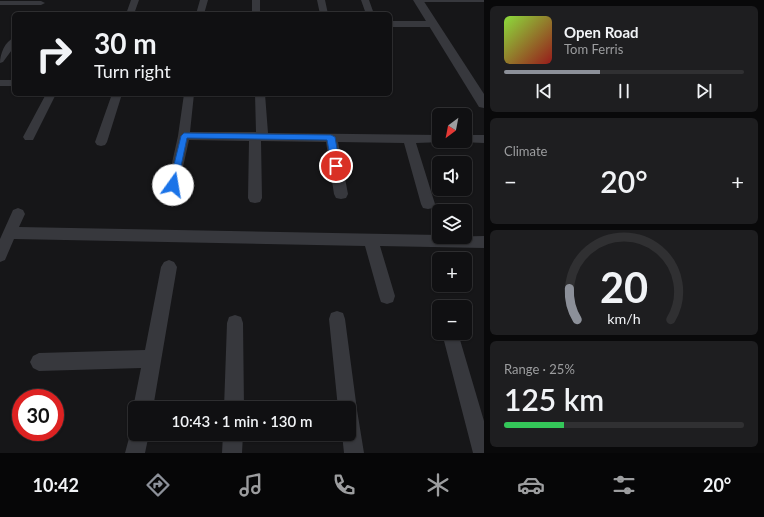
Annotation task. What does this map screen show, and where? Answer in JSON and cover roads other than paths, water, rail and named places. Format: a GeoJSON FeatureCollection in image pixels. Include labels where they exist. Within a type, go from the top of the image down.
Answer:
{"type":"FeatureCollection","features":[{"type":"Feature","properties":{"kind":"street"},"geometry":{"type":"LineString","coordinates":[[131,12],[135,0]]}},
{"type":"Feature","properties":{"kind":"street"},"geometry":{"type":"LineString","coordinates":[[201,12],[204,0]]}},
{"type":"Feature","properties":{"kind":"street"},"geometry":{"type":"LineString","coordinates":[[256,0],[256,12]]}},
{"type":"Feature","properties":{"kind":"street"},"geometry":{"type":"LineString","coordinates":[[321,0],[324,12]]}},
{"type":"Feature","properties":{"kind":"street"},"geometry":{"type":"LineString","coordinates":[[365,0],[369,12]]}},
{"type":"Feature","properties":{"kind":"street"},"geometry":{"type":"LineString","coordinates":[[418,0],[483,1]]}},
{"type":"Feature","properties":{"kind":"street"},"geometry":{"type":"LineString","coordinates":[[418,0],[484,104]]}},
{"type":"Feature","properties":{"kind":"street"},"geometry":{"type":"LineString","coordinates":[[0,3],[43,2]]}},
{"type":"Feature","properties":{"kind":"street"},"geometry":{"type":"LineString","coordinates":[[36,12],[43,2]]}},
{"type":"Feature","properties":{"kind":"street"},"geometry":{"type":"LineString","coordinates":[[392,24],[433,24]]}},
{"type":"Feature","properties":{"kind":"street"},"geometry":{"type":"LineString","coordinates":[[0,60],[12,44]]}},
{"type":"Feature","properties":{"kind":"street"},"geometry":{"type":"LineString","coordinates":[[0,83],[12,83]]}},
{"type":"Feature","properties":{"kind":"street"},"geometry":{"type":"LineString","coordinates":[[29,137],[49,96]]}},
{"type":"Feature","properties":{"kind":"street"},"geometry":{"type":"LineString","coordinates":[[101,142],[116,96]]}},
{"type":"Feature","properties":{"kind":"street"},"geometry":{"type":"LineString","coordinates":[[173,185],[184,136],[189,96]]}},
{"type":"Feature","properties":{"kind":"street"},"geometry":{"type":"LineString","coordinates":[[255,198],[260,96]]}},
{"type":"Feature","properties":{"kind":"street"},"geometry":{"type":"LineString","coordinates":[[184,136],[432,139]]}},
{"type":"Feature","properties":{"kind":"street"},"geometry":{"type":"LineString","coordinates":[[331,137],[341,194]]}},
{"type":"Feature","properties":{"kind":"street"},"geometry":{"type":"LineString","coordinates":[[409,138],[428,204]]}},
{"type":"Feature","properties":{"kind":"street"},"geometry":{"type":"LineString","coordinates":[[472,139],[484,140]]}},
{"type":"Feature","properties":{"kind":"street"},"geometry":{"type":"LineString","coordinates":[[0,256],[18,214]]}},
{"type":"Feature","properties":{"kind":"street"},"geometry":{"type":"LineString","coordinates":[[10,233],[484,242]]}},
{"type":"Feature","properties":{"kind":"street"},"geometry":{"type":"LineString","coordinates":[[371,240],[387,296]]}},
{"type":"Feature","properties":{"kind":"street"},"geometry":{"type":"LineString","coordinates":[[144,401],[169,267]]}},
{"type":"Feature","properties":{"kind":"street"},"geometry":{"type":"LineString","coordinates":[[337,319],[347,401]]}},
{"type":"Feature","properties":{"kind":"street"},"geometry":{"type":"LineString","coordinates":[[234,401],[235,323]]}},
{"type":"Feature","properties":{"kind":"street"},"geometry":{"type":"LineString","coordinates":[[452,340],[483,453]]}},
{"type":"Feature","properties":{"kind":"street"},"geometry":{"type":"LineString","coordinates":[[39,362],[152,359]]}},
{"type":"Feature","properties":{"kind":"street"},"geometry":{"type":"LineString","coordinates":[[135,453],[138,441]]}},
{"type":"Feature","properties":{"kind":"street"},"geometry":{"type":"LineString","coordinates":[[232,453],[233,441]]}},
{"type":"Feature","properties":{"kind":"street"},"geometry":{"type":"LineString","coordinates":[[352,441],[354,453]]}}]}
